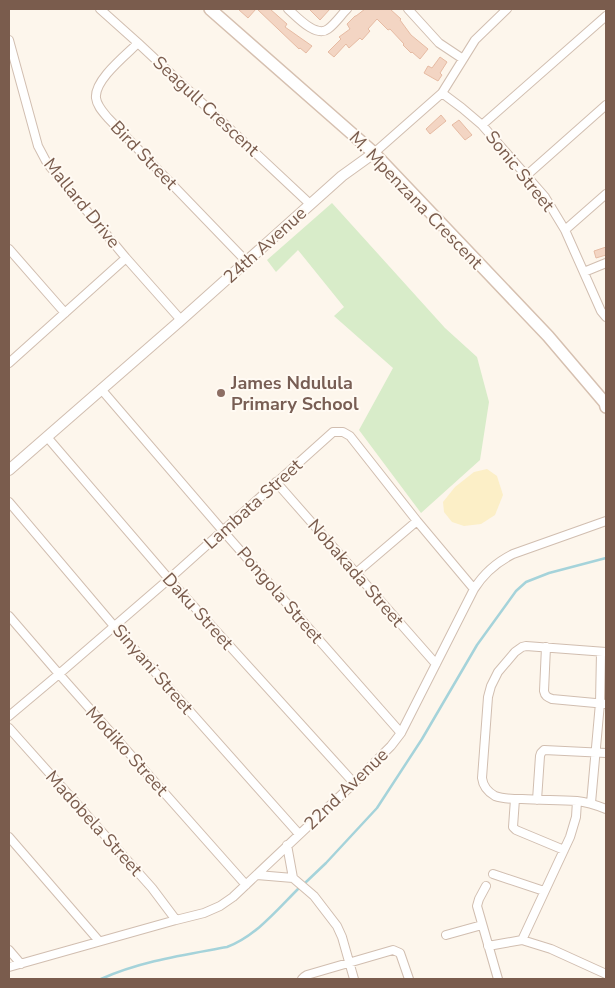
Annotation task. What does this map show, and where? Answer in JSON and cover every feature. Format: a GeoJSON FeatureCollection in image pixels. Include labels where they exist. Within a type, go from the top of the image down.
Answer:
{"type":"FeatureCollection","features":[{"type":"Feature","properties":{"kind":"main road","name":"M. Mpenzana Crescent"},"geometry":{"type":"LineString","coordinates":[[210,9],[374,153],[548,336],[605,402],[606,407]]}},
{"type":"Feature","properties":{"kind":"street","name":"Seagull Crescent"},"geometry":{"type":"LineString","coordinates":[[100,9],[138,42],[310,204]]}},
{"type":"Feature","properties":{"kind":"street"},"geometry":{"type":"LineString","coordinates":[[288,9],[313,29],[320,32],[327,30],[347,9]]}},
{"type":"Feature","properties":{"kind":"street"},"geometry":{"type":"LineString","coordinates":[[408,9],[439,42],[463,59]]}},
{"type":"Feature","properties":{"kind":"street","name":"24th Avenue"},"geometry":{"type":"LineString","coordinates":[[9,470],[342,176],[374,153],[442,94],[475,40],[502,10]]}},
{"type":"Feature","properties":{"kind":"street"},"geometry":{"type":"LineString","coordinates":[[482,125],[606,16]]}},
{"type":"Feature","properties":{"kind":"street","name":"Mallard Drive"},"geometry":{"type":"LineString","coordinates":[[9,40],[36,140],[47,163],[126,258],[181,320]]}},
{"type":"Feature","properties":{"kind":"street","name":"Bird Street"},"geometry":{"type":"LineString","coordinates":[[138,42],[97,87],[96,96],[99,106],[108,118],[246,261]]}},
{"type":"Feature","properties":{"kind":"street","name":"Sonic Street"},"geometry":{"type":"LineString","coordinates":[[442,94],[482,125],[545,197],[565,230],[601,311],[606,317]]}},
{"type":"Feature","properties":{"kind":"street"},"geometry":{"type":"LineString","coordinates":[[527,175],[606,105]]}},
{"type":"Feature","properties":{"kind":"street"},"geometry":{"type":"LineString","coordinates":[[565,230],[606,194]]}},
{"type":"Feature","properties":{"kind":"street"},"geometry":{"type":"LineString","coordinates":[[10,253],[65,313]]}},
{"type":"Feature","properties":{"kind":"street"},"geometry":{"type":"LineString","coordinates":[[9,363],[126,258]]}},
{"type":"Feature","properties":{"kind":"street"},"geometry":{"type":"LineString","coordinates":[[584,272],[606,264]]}},
{"type":"Feature","properties":{"kind":"street","name":"Pongola Street"},"geometry":{"type":"LineString","coordinates":[[101,389],[401,733]]}},
{"type":"Feature","properties":{"kind":"street","name":"Lambata Street"},"geometry":{"type":"LineString","coordinates":[[9,716],[169,579],[276,482],[336,431],[350,436],[417,522],[474,589]]}},
{"type":"Feature","properties":{"kind":"street","name":"Daku Street"},"geometry":{"type":"LineString","coordinates":[[47,436],[169,579],[354,783]]}},
{"type":"Feature","properties":{"kind":"street","name":"Nobakada Street"},"geometry":{"type":"LineString","coordinates":[[276,482],[436,664]]}},
{"type":"Feature","properties":{"kind":"street","name":"Sinyani Street"},"geometry":{"type":"LineString","coordinates":[[9,502],[114,626],[299,834]]}},
{"type":"Feature","properties":{"kind":"street","name":"22nd Avenue"},"geometry":{"type":"LineString","coordinates":[[9,967],[204,913],[220,906],[246,886],[391,746],[401,733],[474,589],[500,561],[513,554],[606,521]]}},
{"type":"Feature","properties":{"kind":"street"},"geometry":{"type":"LineString","coordinates":[[356,572],[417,522]]}},
{"type":"Feature","properties":{"kind":"street","name":"Modiko Street"},"geometry":{"type":"LineString","coordinates":[[9,616],[246,886]]}},
{"type":"Feature","properties":{"kind":"street"},"geometry":{"type":"LineString","coordinates":[[591,803],[603,703],[604,652],[526,646],[519,649],[504,665],[494,680],[488,697],[482,781],[486,788],[498,797],[577,801],[591,803],[606,809]]}},
{"type":"Feature","properties":{"kind":"street"},"geometry":{"type":"LineString","coordinates":[[546,647],[544,691],[547,697],[603,703]]}},
{"type":"Feature","properties":{"kind":"street","name":"Madobela Street"},"geometry":{"type":"LineString","coordinates":[[9,728],[152,888],[176,920]]}},
{"type":"Feature","properties":{"kind":"street"},"geometry":{"type":"LineString","coordinates":[[537,800],[542,751],[606,753]]}},
{"type":"Feature","properties":{"kind":"street"},"geometry":{"type":"LineString","coordinates":[[515,799],[513,827],[516,830],[564,850]]}},
{"type":"Feature","properties":{"kind":"street"},"geometry":{"type":"LineString","coordinates":[[522,940],[570,837],[576,817],[577,801]]}},
{"type":"Feature","properties":{"kind":"street"},"geometry":{"type":"LineString","coordinates":[[9,837],[99,941]]}},
{"type":"Feature","properties":{"kind":"street"},"geometry":{"type":"LineString","coordinates":[[287,845],[293,878]]}},
{"type":"Feature","properties":{"kind":"street"},"geometry":{"type":"LineString","coordinates":[[493,874],[544,891]]}},
{"type":"Feature","properties":{"kind":"street"},"geometry":{"type":"LineString","coordinates":[[257,875],[293,878],[314,896],[336,926],[342,938],[354,979]]}},
{"type":"Feature","properties":{"kind":"street"},"geometry":{"type":"LineString","coordinates":[[486,886],[477,906],[495,979]]}},
{"type":"Feature","properties":{"kind":"street"},"geometry":{"type":"LineString","coordinates":[[446,935],[482,925]]}},
{"type":"Feature","properties":{"kind":"street"},"geometry":{"type":"LineString","coordinates":[[488,946],[522,940],[551,949],[606,974]]}},
{"type":"Feature","properties":{"kind":"street"},"geometry":{"type":"LineString","coordinates":[[9,950],[21,964]]}},
{"type":"Feature","properties":{"kind":"street"},"geometry":{"type":"LineString","coordinates":[[302,979],[307,975],[393,950],[402,956],[409,979]]}},
{"type":"Feature","properties":{"kind":"green space"},"geometry":{"type":"Polygon","coordinates":[[[332,203],[445,328],[477,357],[489,402],[480,460],[421,513],[359,430],[393,368],[334,316],[344,307],[298,250],[276,272],[267,260],[332,203]]]}},
{"type":"Feature","properties":{"kind":"sand"},"geometry":{"type":"Polygon","coordinates":[[[487,469],[497,476],[503,495],[495,515],[481,524],[464,526],[452,522],[444,512],[443,502],[455,487],[474,472],[487,469]]]}},
{"type":"Feature","properties":{"kind":"building"},"geometry":{"type":"Polygon","coordinates":[[[238,9],[256,9],[248,18],[238,9]]]}},
{"type":"Feature","properties":{"kind":"building"},"geometry":{"type":"Polygon","coordinates":[[[257,9],[270,9],[287,24],[285,27],[312,46],[306,53],[299,49],[257,9]]]}},
{"type":"Feature","properties":{"kind":"building"},"geometry":{"type":"Polygon","coordinates":[[[309,9],[330,9],[320,20],[309,9]]]}},
{"type":"Feature","properties":{"kind":"building"},"geometry":{"type":"Polygon","coordinates":[[[365,9],[390,9],[401,19],[411,35],[428,49],[420,59],[411,53],[390,29],[388,30],[377,19],[368,29],[370,31],[362,40],[360,38],[349,48],[346,44],[334,57],[328,52],[341,39],[339,37],[350,29],[347,24],[365,9]]]}},
{"type":"Feature","properties":{"kind":"building"},"geometry":{"type":"Polygon","coordinates":[[[440,57],[447,62],[440,73],[442,75],[438,81],[424,73],[428,66],[432,68],[440,57]]]}},
{"type":"Feature","properties":{"kind":"building"},"geometry":{"type":"Polygon","coordinates":[[[441,115],[446,121],[430,134],[426,129],[441,115]]]}},
{"type":"Feature","properties":{"kind":"building"},"geometry":{"type":"Polygon","coordinates":[[[459,120],[472,135],[465,140],[452,125],[459,120]]]}},
{"type":"Feature","properties":{"kind":"building"},"geometry":{"type":"Polygon","coordinates":[[[606,247],[606,255],[596,258],[594,251],[606,247]]]}},
{"type":"Feature","properties":{"kind":"waterway"},"geometry":{"type":"LineString","coordinates":[[305,883],[377,808],[422,739],[477,645],[516,591],[526,582],[549,573],[606,558]]}},
{"type":"Feature","properties":{"kind":"waterway"},"geometry":{"type":"LineString","coordinates":[[101,979],[147,963],[227,947],[238,942],[266,922],[298,889]]}},
{"type":"Feature","properties":{"kind":"place","name":"James Ndulula Primary School"},"geometry":{"type":"Point","coordinates":[221,393]}}]}
